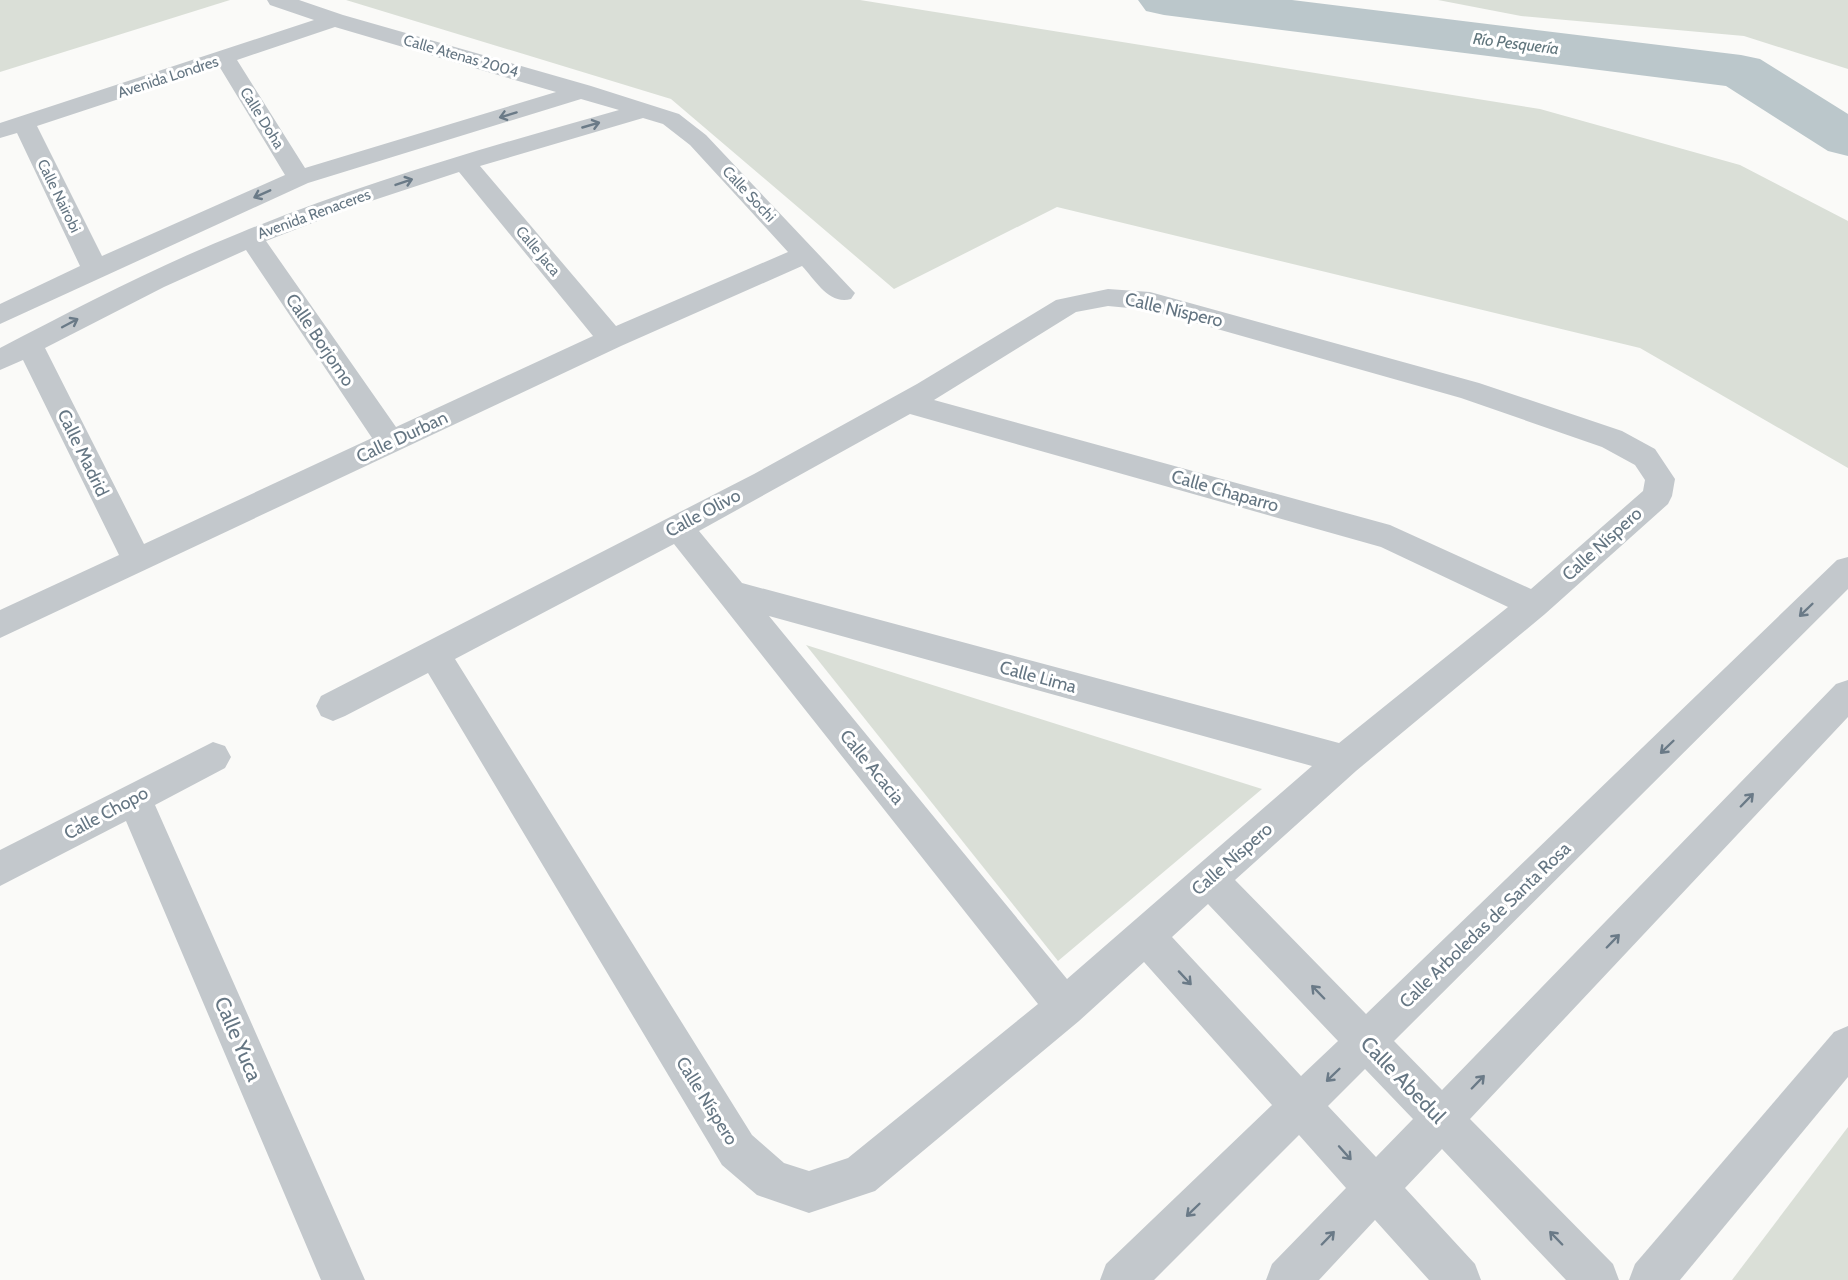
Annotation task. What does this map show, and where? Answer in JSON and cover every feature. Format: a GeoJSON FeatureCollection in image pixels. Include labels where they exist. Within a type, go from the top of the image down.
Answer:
{"type":"FeatureCollection","features":[{"type":"Feature","properties":{"kind":"street","name":"Calle Atenas 2004"},"geometry":{"type":"LineString","coordinates":[[278,0],[335,20],[644,110]]}},
{"type":"Feature","properties":{"kind":"street","name":"Avenida Londres"},"geometry":{"type":"LineString","coordinates":[[0,131],[335,20]]}},
{"type":"Feature","properties":{"kind":"street","name":"Calle Doha"},"geometry":{"type":"LineString","coordinates":[[225,58],[299,178]]}},
{"type":"Feature","properties":{"kind":"street","name":"Avenida Renaceres"},"geometry":{"type":"LineString","coordinates":[[0,315],[94,269],[299,178],[583,91]]}},
{"type":"Feature","properties":{"kind":"street","name":"Avenida Renaceres"},"geometry":{"type":"LineString","coordinates":[[0,360],[95,309],[251,238],[356,198],[464,162],[644,110]]}},
{"type":"Feature","properties":{"kind":"street","name":"Calle Sochi"},"geometry":{"type":"LineString","coordinates":[[644,110],[670,119],[698,140],[842,293]]}},
{"type":"Feature","properties":{"kind":"street","name":"Calle Nairobi"},"geometry":{"type":"LineString","coordinates":[[24,123],[94,269]]}},
{"type":"Feature","properties":{"kind":"street","name":"Calle Jaca"},"geometry":{"type":"LineString","coordinates":[[464,162],[611,339]]}},
{"type":"Feature","properties":{"kind":"street","name":"Calle Borjomo"},"geometry":{"type":"LineString","coordinates":[[251,238],[390,442]]}},
{"type":"Feature","properties":{"kind":"street","name":"Calle Durban"},"geometry":{"type":"LineString","coordinates":[[0,625],[611,339],[806,254]]}},
{"type":"Feature","properties":{"kind":"street","name":"Calle Níspero"},"geometry":{"type":"LineString","coordinates":[[434,653],[737,1150],[772,1180],[809,1192],[860,1176],[1065,1007],[1344,760],[1534,604],[1657,496],[1660,479],[1644,456],[1612,439],[1469,390],[1150,301],[1122,296],[1094,298],[1066,306]]}},
{"type":"Feature","properties":{"kind":"street","name":"Calle Olivo"},"geometry":{"type":"LineString","coordinates":[[333,706],[678,527],[907,403],[1066,306]]}},
{"type":"Feature","properties":{"kind":"street","name":"Calle Madrid"},"geometry":{"type":"LineString","coordinates":[[29,345],[137,561]]}},
{"type":"Feature","properties":{"kind":"street","name":"Calle Chaparro"},"geometry":{"type":"LineString","coordinates":[[907,403],[1390,537],[1534,604]]}},
{"type":"Feature","properties":{"kind":"street","name":"Calle Acacia"},"geometry":{"type":"LineString","coordinates":[[678,527],[1065,1007]]}},
{"type":"Feature","properties":{"kind":"street","name":"Calle Arboledas de Santa Rosa"},"geometry":{"type":"LineString","coordinates":[[1122,1280],[1848,569]]}},
{"type":"Feature","properties":{"kind":"street","name":"Calle Lima"},"geometry":{"type":"LineString","coordinates":[[731,593],[1344,760]]}},
{"type":"Feature","properties":{"kind":"street"},"geometry":{"type":"LineString","coordinates":[[1288,1280],[1848,694]]}},
{"type":"Feature","properties":{"kind":"street","name":"Calle Chopo"},"geometry":{"type":"LineString","coordinates":[[0,868],[213,757]]}},
{"type":"Feature","properties":{"kind":"street","name":"Calle Yuca"},"geometry":{"type":"LineString","coordinates":[[134,798],[343,1280]]}},
{"type":"Feature","properties":{"kind":"street","name":"Calle Abedul"},"geometry":{"type":"LineString","coordinates":[[1209,879],[1597,1280]]}},
{"type":"Feature","properties":{"kind":"street"},"geometry":{"type":"LineString","coordinates":[[1145,935],[1459,1280]]}},
{"type":"Feature","properties":{"kind":"street"},"geometry":{"type":"LineString","coordinates":[[1651,1280],[1848,1046]]}},
{"type":"Feature","properties":{"kind":"shaded area"},"geometry":{"type":"Polygon","coordinates":[[[0,0],[230,0],[0,72],[0,0]]]}},
{"type":"Feature","properties":{"kind":"shaded area"},"geometry":{"type":"Polygon","coordinates":[[[346,0],[860,0],[1540,109],[1740,165],[1848,221],[1848,468],[1640,348],[1057,207],[894,289],[671,99],[346,0]]]}},
{"type":"Feature","properties":{"kind":"shaded area"},"geometry":{"type":"Polygon","coordinates":[[[1438,0],[1848,0],[1848,69],[1744,36],[1521,16],[1438,0]]]}},
{"type":"Feature","properties":{"kind":"shaded area"},"geometry":{"type":"Polygon","coordinates":[[[806,645],[1262,789],[1058,961],[806,645]]]}},
{"type":"Feature","properties":{"kind":"shaded area"},"geometry":{"type":"Polygon","coordinates":[[[1848,1127],[1848,1280],[1732,1280],[1848,1127]]]}},
{"type":"Feature","properties":{"kind":"waterway","name":"Río Pesquería"},"geometry":{"type":"LineString","coordinates":[[1164,0],[1741,71],[1848,139]]}}]}
